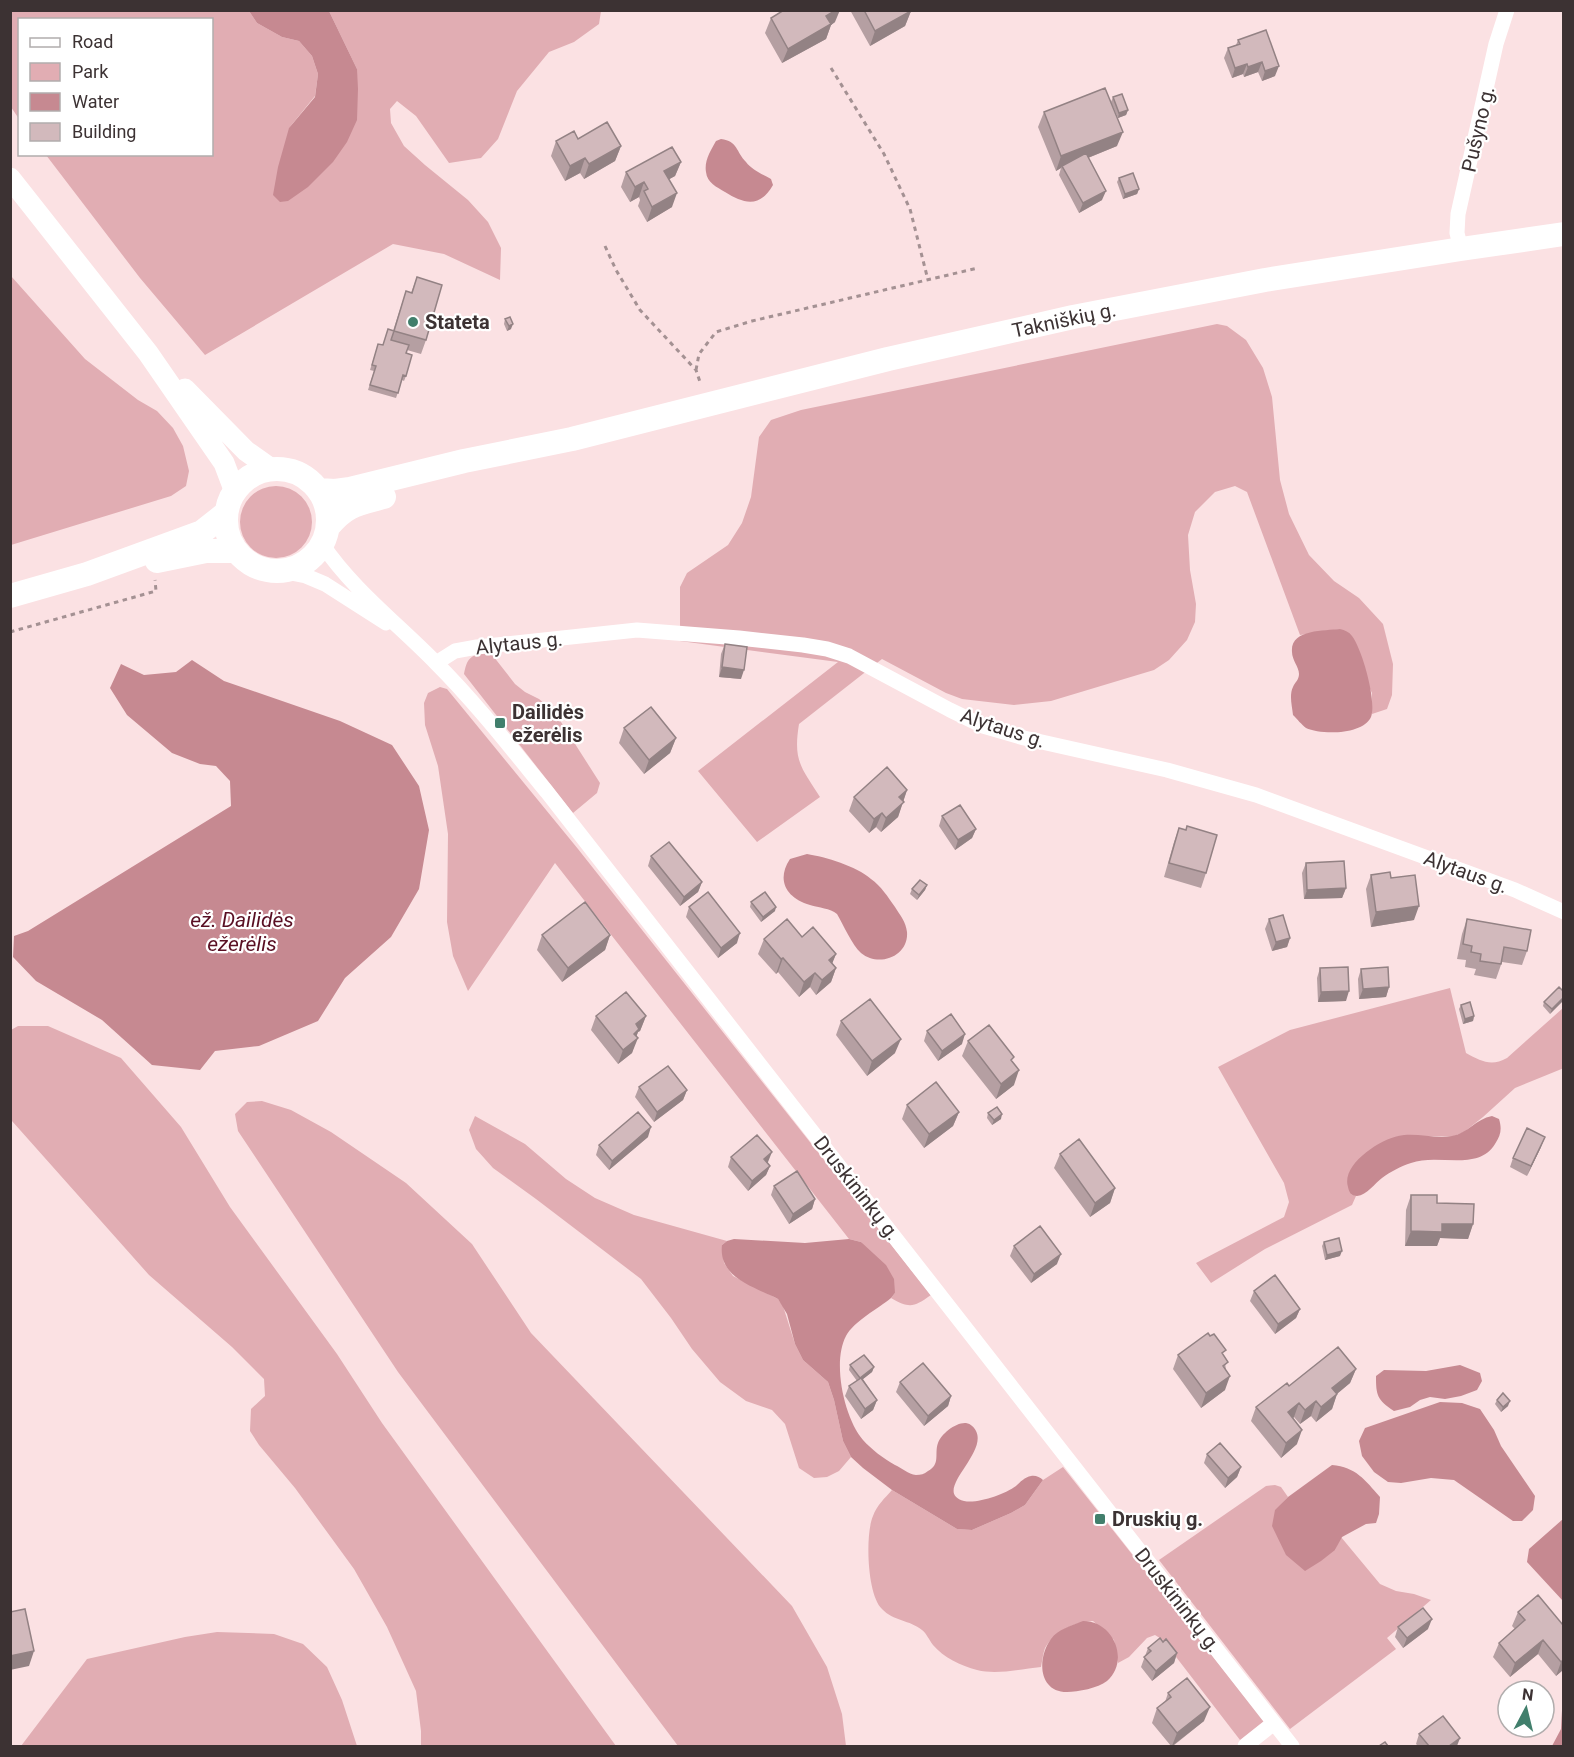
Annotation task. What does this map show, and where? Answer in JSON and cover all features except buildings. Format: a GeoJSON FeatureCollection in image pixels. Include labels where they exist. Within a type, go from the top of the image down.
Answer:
{"type":"FeatureCollection","features":[{"type":"Feature","properties":{"kind":"main road"},"geometry":{"type":"LineString","coordinates":[[10,178],[148,353],[224,463],[230,502],[227,533],[236,551],[248,562],[264,570],[281,572],[297,567],[312,558],[339,513],[354,505],[468,476],[572,439]]}},
{"type":"Feature","properties":{"kind":"main road","name":"Takniškių g."},"geometry":{"type":"LineString","coordinates":[[572,439],[888,358],[1073,318],[1265,280],[1563,234]]}},
{"type":"Feature","properties":{"kind":"main road"},"geometry":{"type":"LineString","coordinates":[[148,353],[246,451],[273,470]]}},
{"type":"Feature","properties":{"kind":"main road"},"geometry":{"type":"LineString","coordinates":[[318,490],[350,489],[464,461],[572,439]]}},
{"type":"Feature","properties":{"kind":"main road"},"geometry":{"type":"LineString","coordinates":[[10,596],[87,574],[202,532],[251,476],[273,470],[290,471],[305,478],[318,490],[327,507],[325,536]]}},
{"type":"Feature","properties":{"kind":"main road"},"geometry":{"type":"LineString","coordinates":[[87,574],[206,551],[236,551]]}},
{"type":"Feature","properties":{"kind":"street","name":"Pušyno g."},"geometry":{"type":"LineString","coordinates":[[1461,249],[1457,234],[1458,214],[1496,44],[1508,10]]}},
{"type":"Feature","properties":{"kind":"street"},"geometry":{"type":"LineString","coordinates":[[325,536],[337,566],[411,640]]}},
{"type":"Feature","properties":{"kind":"street"},"geometry":{"type":"LineString","coordinates":[[281,572],[306,576],[325,584],[411,640]]}},
{"type":"Feature","properties":{"kind":"street","name":"Alytaus g."},"geometry":{"type":"LineString","coordinates":[[436,663],[455,651],[477,647],[637,630],[739,638],[827,649],[849,656],[983,726],[1024,738],[1167,770],[1256,795],[1504,886],[1563,912]]}},
{"type":"Feature","properties":{"kind":"street","name":"Druskininkų g."},"geometry":{"type":"LineString","coordinates":[[411,640],[475,704],[547,792],[1292,1746]]}},
{"type":"Feature","properties":{"kind":"street"},"geometry":{"type":"LineString","coordinates":[[1245,1746],[1274,1723]]}},
{"type":"Feature","properties":{"kind":"path"},"geometry":{"type":"LineString","coordinates":[[831,68],[884,154],[910,209],[928,280]]}},
{"type":"Feature","properties":{"kind":"path"},"geometry":{"type":"LineString","coordinates":[[604,246],[640,310],[696,370],[708,404]]}},
{"type":"Feature","properties":{"kind":"path"},"geometry":{"type":"LineString","coordinates":[[696,370],[699,354],[716,332],[752,321],[978,268]]}},
{"type":"Feature","properties":{"kind":"path"},"geometry":{"type":"LineString","coordinates":[[10,632],[156,591]]}},
{"type":"Feature","properties":{"kind":"green space"},"geometry":{"type":"Polygon","coordinates":[[[11,11],[249,11],[257,23],[282,37],[299,41],[312,56],[318,74],[315,96],[289,128],[357,69],[329,11],[601,11],[599,24],[574,42],[549,52],[517,91],[498,139],[481,158],[449,163],[416,116],[397,101],[390,109],[391,123],[404,146],[468,200],[488,222],[501,248],[500,280],[444,254],[393,244],[205,355],[140,278],[47,156],[213,156],[213,18],[18,18],[18,118],[11,107],[11,11]]]}},
{"type":"Feature","properties":{"kind":"green space"},"geometry":{"type":"Polygon","coordinates":[[[11,276],[85,359],[138,400],[157,411],[173,428],[183,446],[189,471],[186,486],[171,496],[11,545],[11,276]]]}},
{"type":"Feature","properties":{"kind":"green space"},"geometry":{"type":"Polygon","coordinates":[[[1217,324],[1227,326],[1246,340],[1263,368],[1272,397],[1280,480],[1289,514],[1309,555],[1334,581],[1359,598],[1383,624],[1393,664],[1392,695],[1387,709],[1372,714],[1372,693],[1340,629],[1300,635],[1247,492],[1235,486],[1215,492],[1195,512],[1188,535],[1190,570],[1196,604],[1195,622],[1187,640],[1169,660],[1154,670],[1051,701],[1014,705],[962,699],[882,659],[799,724],[797,747],[800,763],[820,797],[757,842],[698,771],[838,662],[680,641],[680,587],[687,573],[728,545],[742,523],[751,497],[759,437],[771,420],[801,410],[1217,324]]]}},
{"type":"Feature","properties":{"kind":"green space"},"geometry":{"type":"Polygon","coordinates":[[[276,486],[296,492],[306,502],[312,522],[306,542],[296,552],[276,558],[256,552],[246,542],[240,522],[246,502],[256,492],[276,486]]]}},
{"type":"Feature","properties":{"kind":"green space"},"geometry":{"type":"Polygon","coordinates":[[[481,652],[490,652],[515,684],[554,711],[600,783],[597,793],[573,813],[464,674],[469,660],[481,652]]]}},
{"type":"Feature","properties":{"kind":"green space"},"geometry":{"type":"Polygon","coordinates":[[[440,687],[447,689],[578,849],[931,1295],[912,1305],[903,1304],[891,1298],[895,1293],[861,1242],[849,1239],[555,863],[468,991],[453,956],[447,922],[448,834],[438,766],[425,725],[424,703],[428,693],[440,687]]]}},
{"type":"Feature","properties":{"kind":"green space"},"geometry":{"type":"Polygon","coordinates":[[[1450,988],[1466,1053],[1486,1062],[1496,1062],[1507,1058],[1563,1008],[1564,1068],[1515,1088],[1464,1132],[1454,1136],[1398,1136],[1351,1194],[1356,1196],[1352,1205],[1265,1249],[1211,1283],[1196,1263],[1284,1217],[1289,1202],[1284,1183],[1218,1067],[1290,1030],[1450,988]]]}},
{"type":"Feature","properties":{"kind":"green space"},"geometry":{"type":"Polygon","coordinates":[[[18,1026],[48,1026],[121,1058],[181,1127],[230,1207],[337,1354],[382,1423],[616,1746],[421,1746],[416,1691],[387,1627],[354,1569],[250,1431],[251,1409],[265,1396],[264,1379],[232,1347],[149,1275],[12,1121],[11,1030],[18,1026]]]}},
{"type":"Feature","properties":{"kind":"green space"},"geometry":{"type":"Polygon","coordinates":[[[262,1101],[291,1110],[331,1132],[406,1183],[472,1244],[531,1333],[792,1606],[827,1667],[842,1714],[846,1746],[678,1746],[398,1372],[238,1131],[235,1114],[247,1102],[262,1101]]]}},
{"type":"Feature","properties":{"kind":"green space"},"geometry":{"type":"Polygon","coordinates":[[[475,1116],[525,1144],[566,1179],[595,1198],[634,1215],[727,1241],[722,1245],[724,1263],[733,1276],[778,1299],[783,1306],[795,1344],[803,1360],[828,1382],[843,1441],[851,1457],[839,1471],[827,1477],[814,1478],[799,1468],[785,1424],[772,1410],[746,1401],[720,1382],[692,1349],[641,1279],[493,1168],[476,1149],[469,1130],[475,1116]]]}},
{"type":"Feature","properties":{"kind":"green space"},"geometry":{"type":"Polygon","coordinates":[[[1063,1467],[1264,1721],[1240,1740],[1163,1640],[1155,1635],[1147,1638],[1129,1657],[1118,1663],[1114,1640],[1093,1621],[1086,1622],[1066,1628],[1049,1642],[1045,1648],[1041,1667],[1001,1672],[985,1671],[965,1666],[947,1657],[933,1645],[922,1630],[886,1613],[877,1602],[870,1578],[868,1550],[870,1525],[877,1508],[892,1490],[957,1529],[972,1530],[1025,1505],[1043,1480],[1063,1467]]]}},
{"type":"Feature","properties":{"kind":"green space"},"geometry":{"type":"Polygon","coordinates":[[[1266,1486],[1281,1487],[1288,1497],[1276,1510],[1335,1550],[1341,1537],[1380,1584],[1396,1591],[1431,1600],[1387,1638],[1396,1649],[1290,1729],[1159,1560],[1266,1486]]]}},
{"type":"Feature","properties":{"kind":"green space"},"geometry":{"type":"Polygon","coordinates":[[[217,1632],[274,1634],[303,1644],[327,1667],[342,1700],[357,1746],[21,1746],[87,1659],[217,1632]]]}},
{"type":"Feature","properties":{"kind":"water"},"geometry":{"type":"Polygon","coordinates":[[[249,11],[329,11],[357,69],[357,120],[347,142],[333,162],[308,187],[288,201],[280,202],[273,195],[278,167],[289,128],[315,97],[318,74],[312,56],[299,41],[282,37],[257,23],[249,11]]]}},
{"type":"Feature","properties":{"kind":"water"},"geometry":{"type":"Polygon","coordinates":[[[721,139],[731,142],[748,165],[771,179],[773,185],[763,197],[751,202],[745,201],[732,196],[710,182],[707,176],[707,160],[716,141],[721,139]]]}},
{"type":"Feature","properties":{"kind":"water"},"geometry":{"type":"Polygon","coordinates":[[[1340,629],[1352,636],[1364,663],[1372,699],[1371,717],[1367,723],[1351,730],[1321,732],[1306,728],[1293,715],[1291,693],[1299,674],[1292,655],[1293,644],[1302,635],[1340,629]]]}},
{"type":"Feature","properties":{"kind":"water","name":"ež. Dailidės ežerėlis"},"geometry":{"type":"Polygon","coordinates":[[[192,660],[224,681],[340,721],[392,745],[419,786],[429,830],[419,889],[391,937],[345,978],[318,1021],[259,1046],[215,1051],[200,1070],[152,1065],[102,1020],[36,981],[13,957],[14,936],[28,931],[231,806],[230,781],[216,766],[200,764],[172,753],[127,715],[110,688],[121,664],[144,675],[176,672],[192,660]]]}},
{"type":"Feature","properties":{"kind":"water"},"geometry":{"type":"Polygon","coordinates":[[[807,854],[849,866],[865,874],[881,888],[901,916],[906,928],[906,940],[898,953],[884,959],[868,957],[854,945],[837,914],[828,909],[802,902],[789,893],[784,881],[786,867],[790,859],[807,854]]]}},
{"type":"Feature","properties":{"kind":"water"},"geometry":{"type":"Polygon","coordinates":[[[1492,1116],[1499,1119],[1501,1129],[1495,1144],[1488,1152],[1468,1160],[1421,1160],[1388,1174],[1361,1195],[1355,1196],[1350,1192],[1347,1179],[1350,1170],[1363,1155],[1390,1138],[1404,1135],[1452,1136],[1492,1116]]]}},
{"type":"Feature","properties":{"kind":"water"},"geometry":{"type":"Polygon","coordinates":[[[734,1239],[805,1243],[849,1239],[861,1242],[886,1265],[894,1279],[895,1293],[849,1331],[842,1347],[840,1375],[842,1390],[856,1430],[863,1440],[882,1457],[918,1475],[925,1473],[934,1465],[938,1443],[946,1432],[958,1424],[969,1424],[976,1431],[978,1440],[975,1450],[956,1481],[954,1490],[956,1496],[970,1502],[984,1500],[1005,1492],[1029,1477],[1039,1477],[1043,1480],[1025,1505],[972,1530],[957,1529],[892,1490],[863,1468],[851,1457],[843,1441],[828,1382],[803,1360],[795,1344],[787,1314],[778,1299],[740,1280],[726,1266],[722,1256],[722,1245],[734,1239]]]}},
{"type":"Feature","properties":{"kind":"water"},"geometry":{"type":"Polygon","coordinates":[[[1460,1365],[1480,1373],[1482,1381],[1477,1390],[1445,1399],[1430,1397],[1410,1407],[1394,1411],[1384,1404],[1376,1388],[1376,1376],[1384,1370],[1426,1371],[1460,1365]]]}},
{"type":"Feature","properties":{"kind":"water"},"geometry":{"type":"Polygon","coordinates":[[[1440,1402],[1462,1403],[1480,1409],[1494,1430],[1501,1446],[1535,1496],[1533,1510],[1522,1521],[1513,1521],[1454,1480],[1431,1478],[1401,1483],[1388,1482],[1374,1472],[1362,1456],[1359,1441],[1365,1428],[1440,1402]]]}},
{"type":"Feature","properties":{"kind":"water"},"geometry":{"type":"Polygon","coordinates":[[[1332,1465],[1348,1468],[1370,1485],[1380,1497],[1379,1514],[1376,1523],[1366,1524],[1342,1537],[1335,1550],[1305,1571],[1286,1555],[1272,1526],[1275,1510],[1288,1497],[1332,1465]]]}},
{"type":"Feature","properties":{"kind":"water"},"geometry":{"type":"Polygon","coordinates":[[[1563,1519],[1563,1601],[1527,1562],[1529,1549],[1563,1519]]]}},
{"type":"Feature","properties":{"kind":"water"},"geometry":{"type":"Polygon","coordinates":[[[1083,1621],[1094,1623],[1110,1635],[1118,1653],[1114,1673],[1107,1681],[1093,1688],[1072,1692],[1057,1691],[1050,1686],[1043,1673],[1042,1664],[1046,1647],[1057,1633],[1083,1621]]]}},
{"type":"Feature","properties":{"kind":"water"},"geometry":{"type":"Polygon","coordinates":[[[1563,1692],[1563,1746],[1552,1746],[1561,1729],[1563,1692]]]}},
{"type":"Feature","properties":{"kind":"place","name":"Stateta"},"geometry":{"type":"Point","coordinates":[413,322]}},
{"type":"Feature","properties":{"kind":"place","name":"Dailidės ežerėlis"},"geometry":{"type":"Point","coordinates":[500,723]}},
{"type":"Feature","properties":{"kind":"place","name":"Druskių g."},"geometry":{"type":"Point","coordinates":[1100,1519]}}]}
